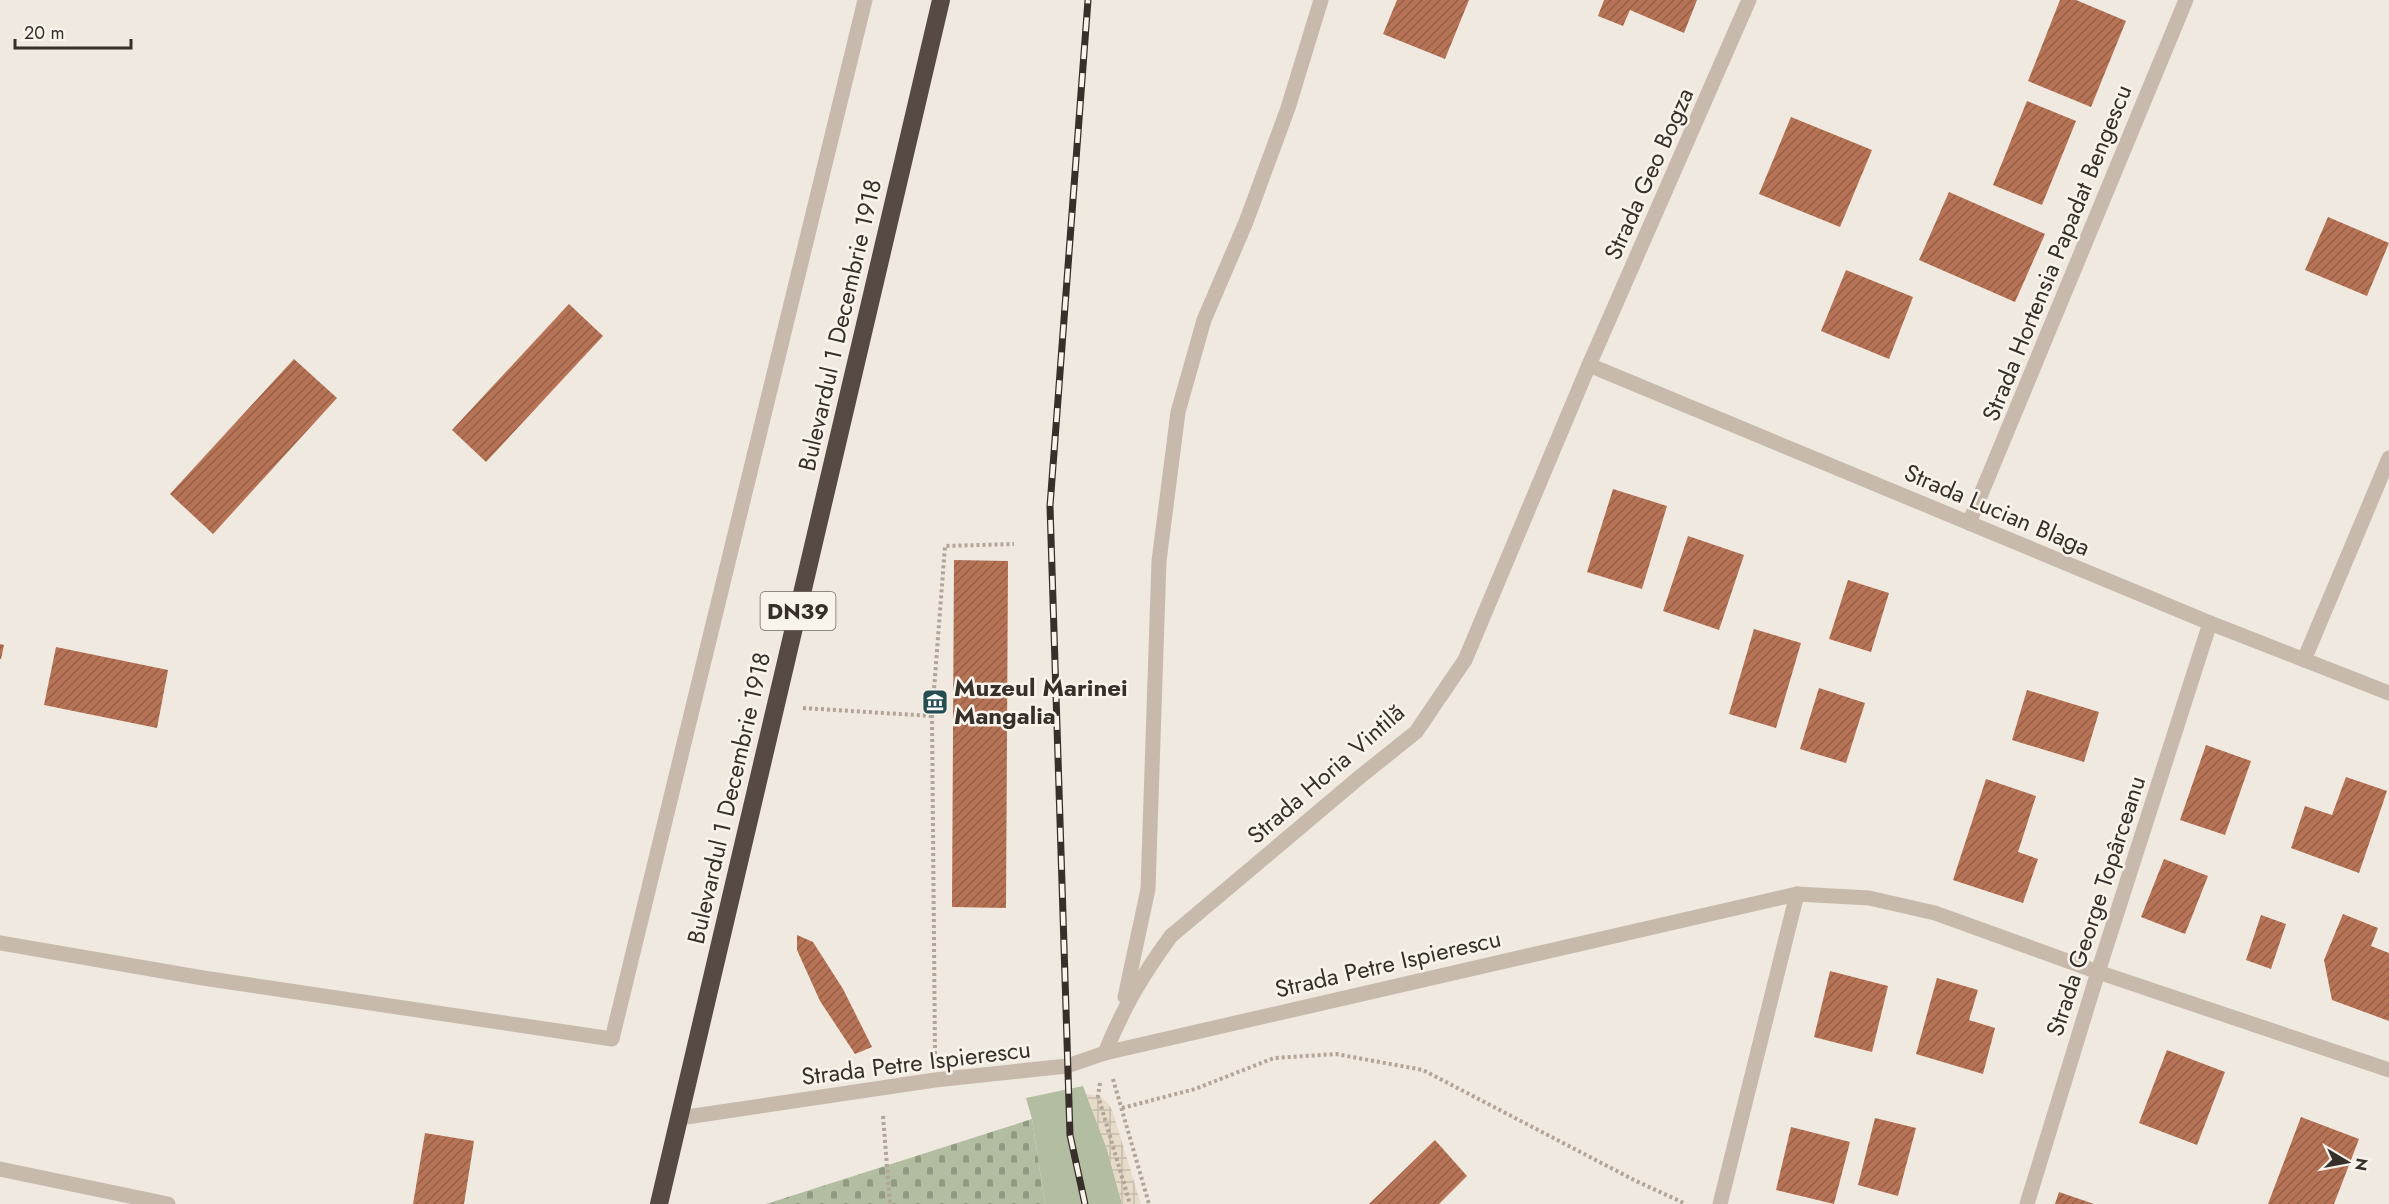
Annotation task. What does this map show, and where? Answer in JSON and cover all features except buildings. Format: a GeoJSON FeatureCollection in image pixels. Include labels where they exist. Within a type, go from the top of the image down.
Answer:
{"type":"FeatureCollection","features":[{"type":"Feature","properties":{"kind":"highway","name":"Bulevardul 1 Decembrie 1918"},"geometry":{"type":"LineString","coordinates":[[660,1204],[939,9]]}},
{"type":"Feature","properties":{"kind":"street"},"geometry":{"type":"LineString","coordinates":[[0,943],[203,978],[612,1040],[865,0]]}},
{"type":"Feature","properties":{"kind":"street"},"geometry":{"type":"LineString","coordinates":[[1123,1009],[1148,889],[1159,561],[1178,412],[1204,320],[1246,222],[1288,108],[1321,0]]}},
{"type":"Feature","properties":{"kind":"street","name":"Strada Geo Bogza"},"geometry":{"type":"LineString","coordinates":[[1589,365],[1749,0]]}},
{"type":"Feature","properties":{"kind":"street","name":"Strada Hortensia Papadat Bengescu"},"geometry":{"type":"LineString","coordinates":[[1970,523],[2186,0]]}},
{"type":"Feature","properties":{"kind":"street","name":"Strada Horia Vintilă"},"geometry":{"type":"LineString","coordinates":[[1105,1053],[1123,1009],[1147,969],[1171,936],[1416,732],[1465,660],[1589,365]]}},
{"type":"Feature","properties":{"kind":"street","name":"Strada Lucian Blaga"},"geometry":{"type":"LineString","coordinates":[[1589,365],[2210,623],[2389,693]]}},
{"type":"Feature","properties":{"kind":"street"},"geometry":{"type":"LineString","coordinates":[[2304,660],[2389,458]]}},
{"type":"Feature","properties":{"kind":"street","name":"Strada George Topârceanu"},"geometry":{"type":"LineString","coordinates":[[2027,1204],[2098,972],[2210,623]]}},
{"type":"Feature","properties":{"kind":"street"},"geometry":{"type":"LineString","coordinates":[[1720,1204],[1797,894]]}},
{"type":"Feature","properties":{"kind":"street","name":"Strada Petre Ispierescu"},"geometry":{"type":"LineString","coordinates":[[680,1118],[935,1080],[1067,1066],[1105,1053],[1797,894],[1869,898],[1935,913],[2098,972],[2389,1070]]}},
{"type":"Feature","properties":{"kind":"street"},"geometry":{"type":"LineString","coordinates":[[0,1169],[168,1204]]}},
{"type":"Feature","properties":{"kind":"path"},"geometry":{"type":"LineString","coordinates":[[935,1080],[932,716],[945,546],[1014,544]]}},
{"type":"Feature","properties":{"kind":"path"},"geometry":{"type":"LineString","coordinates":[[775,706],[932,716]]}},
{"type":"Feature","properties":{"kind":"path"},"geometry":{"type":"LineString","coordinates":[[1105,1053],[1149,1204]]}},
{"type":"Feature","properties":{"kind":"path"},"geometry":{"type":"LineString","coordinates":[[1105,1053],[1098,1096],[1130,1204]]}},
{"type":"Feature","properties":{"kind":"path"},"geometry":{"type":"LineString","coordinates":[[1122,1108],[1195,1089],[1274,1058],[1336,1054],[1423,1070],[1636,1181],[1686,1204]]}},
{"type":"Feature","properties":{"kind":"path"},"geometry":{"type":"LineString","coordinates":[[881,1088],[890,1204]]}},
{"type":"Feature","properties":{"kind":"green space"},"geometry":{"type":"Polygon","coordinates":[[[1083,1086],[1107,1149],[1122,1204],[1045,1204],[1032,1119],[1026,1098],[1083,1086]]]}},
{"type":"Feature","properties":{"kind":"green space"},"geometry":{"type":"Polygon","coordinates":[[[1032,1119],[1045,1204],[766,1204],[1032,1119]]]}},
{"type":"Feature","properties":{"kind":"shaded area"},"geometry":{"type":"Polygon","coordinates":[[[1086,1094],[1098,1096],[1107,1102],[1112,1110],[1141,1204],[1122,1204],[1107,1149],[1086,1094]]]}},
{"type":"Feature","properties":{"kind":"railway"},"geometry":{"type":"LineString","coordinates":[[1085,1204],[1070,1135],[1050,506],[1088,0]]}},
{"type":"Feature","properties":{"kind":"place","name":"Muzeul Marinei Mangalia"},"geometry":{"type":"Point","coordinates":[935,702]}}]}
